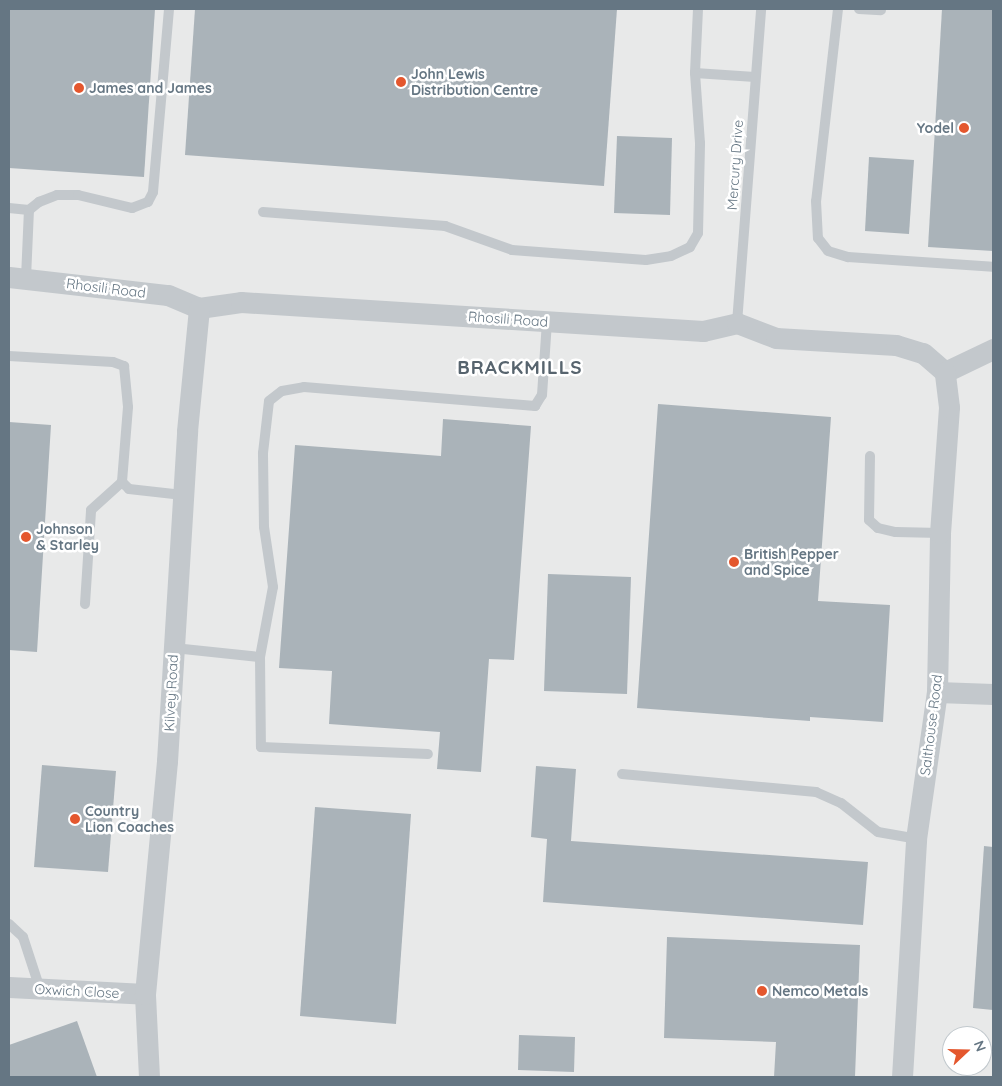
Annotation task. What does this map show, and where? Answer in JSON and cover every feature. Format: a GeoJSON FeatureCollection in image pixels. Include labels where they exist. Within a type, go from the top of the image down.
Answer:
{"type":"FeatureCollection","features":[{"type":"Feature","properties":{"kind":"street","name":"Rhosili Road"},"geometry":{"type":"LineString","coordinates":[[17,277],[168,295],[199,308],[241,302],[704,331],[737,323]]}},
{"type":"Feature","properties":{"kind":"street","name":"Kilvey Road"},"geometry":{"type":"LineString","coordinates":[[149,1077],[145,994],[174,648],[183,495],[199,308]]}},
{"type":"Feature","properties":{"kind":"street"},"geometry":{"type":"LineString","coordinates":[[737,323],[776,338],[896,345],[923,353],[945,372],[993,349]]}},
{"type":"Feature","properties":{"kind":"street","name":"Salthouse Road"},"geometry":{"type":"LineString","coordinates":[[902,1077],[916,838],[937,692],[940,533],[949,407],[945,372]]}},
{"type":"Feature","properties":{"kind":"street"},"geometry":{"type":"LineString","coordinates":[[937,692],[993,694]]}},
{"type":"Feature","properties":{"kind":"street","name":"Oxwich Close"},"geometry":{"type":"LineString","coordinates":[[9,987],[145,994]]}},
{"type":"Feature","properties":{"kind":"lane"},"geometry":{"type":"LineString","coordinates":[[9,208],[29,210],[44,199],[65,194],[132,208],[148,202],[156,183],[169,9]]}},
{"type":"Feature","properties":{"kind":"lane"},"geometry":{"type":"LineString","coordinates":[[263,212],[445,226],[512,250],[646,260],[671,256],[690,247],[698,233],[700,143],[695,73],[698,9]]}},
{"type":"Feature","properties":{"kind":"lane","name":"Mercury Drive"},"geometry":{"type":"LineString","coordinates":[[737,323],[761,9]]}},
{"type":"Feature","properties":{"kind":"lane"},"geometry":{"type":"LineString","coordinates":[[838,9],[816,201],[818,238],[828,251],[848,257],[993,267]]}},
{"type":"Feature","properties":{"kind":"lane"},"geometry":{"type":"LineString","coordinates":[[859,9],[881,10]]}},
{"type":"Feature","properties":{"kind":"lane"},"geometry":{"type":"LineString","coordinates":[[695,73],[755,78]]}},
{"type":"Feature","properties":{"kind":"lane"},"geometry":{"type":"LineString","coordinates":[[17,277],[29,210]]}},
{"type":"Feature","properties":{"kind":"lane"},"geometry":{"type":"LineString","coordinates":[[428,754],[261,747],[260,657],[273,587],[264,527],[263,453],[269,401],[282,391],[304,386],[535,406],[542,395],[548,321]]}},
{"type":"Feature","properties":{"kind":"lane"},"geometry":{"type":"LineString","coordinates":[[9,356],[113,362],[124,366],[128,407],[122,482],[91,510],[85,604]]}},
{"type":"Feature","properties":{"kind":"lane"},"geometry":{"type":"LineString","coordinates":[[870,456],[869,520],[878,528],[896,532],[940,533]]}},
{"type":"Feature","properties":{"kind":"lane"},"geometry":{"type":"LineString","coordinates":[[122,482],[129,489],[183,495]]}},
{"type":"Feature","properties":{"kind":"lane"},"geometry":{"type":"LineString","coordinates":[[174,648],[260,657]]}},
{"type":"Feature","properties":{"kind":"lane"},"geometry":{"type":"LineString","coordinates":[[622,774],[816,792],[841,803],[878,832],[916,838]]}},
{"type":"Feature","properties":{"kind":"lane"},"geometry":{"type":"LineString","coordinates":[[9,924],[23,937],[40,989]]}},
{"type":"Feature","properties":{"kind":"shaded area"},"geometry":{"type":"Polygon","coordinates":[[[9,9],[993,9],[993,1077],[9,1077],[9,9]]]}},
{"type":"Feature","properties":{"kind":"building","name":"James and James"},"geometry":{"type":"Polygon","coordinates":[[[9,9],[155,9],[144,177],[9,168],[9,9]]]}},
{"type":"Feature","properties":{"kind":"building","name":"John Lewis Distribution Centre"},"geometry":{"type":"Polygon","coordinates":[[[195,9],[617,9],[604,186],[185,155],[195,9]]]}},
{"type":"Feature","properties":{"kind":"building","name":"Yodel"},"geometry":{"type":"Polygon","coordinates":[[[942,9],[993,9],[993,251],[928,247],[942,9]]]}},
{"type":"Feature","properties":{"kind":"building"},"geometry":{"type":"Polygon","coordinates":[[[617,136],[672,138],[670,215],[614,213],[617,136]]]}},
{"type":"Feature","properties":{"kind":"building"},"geometry":{"type":"Polygon","coordinates":[[[869,157],[914,160],[909,234],[865,231],[869,157]]]}},
{"type":"Feature","properties":{"kind":"building","name":"British Pepper and Spice"},"geometry":{"type":"Polygon","coordinates":[[[658,404],[831,417],[818,601],[890,605],[883,722],[810,717],[810,721],[637,708],[658,404]]]}},
{"type":"Feature","properties":{"kind":"building"},"geometry":{"type":"Polygon","coordinates":[[[443,419],[531,426],[514,660],[489,659],[481,772],[437,769],[440,732],[329,724],[332,671],[279,668],[295,445],[441,456],[443,419]]]}},
{"type":"Feature","properties":{"kind":"building","name":"Johnson & Starley"},"geometry":{"type":"Polygon","coordinates":[[[9,422],[51,425],[37,652],[9,650],[9,422]]]}},
{"type":"Feature","properties":{"kind":"building"},"geometry":{"type":"Polygon","coordinates":[[[548,574],[631,577],[627,694],[544,691],[548,574]]]}},
{"type":"Feature","properties":{"kind":"building","name":"Country Lion Coaches"},"geometry":{"type":"Polygon","coordinates":[[[42,765],[116,771],[108,872],[34,867],[42,765]]]}},
{"type":"Feature","properties":{"kind":"building"},"geometry":{"type":"Polygon","coordinates":[[[536,766],[576,769],[571,841],[868,862],[863,925],[543,902],[547,839],[531,837],[536,766]]]}},
{"type":"Feature","properties":{"kind":"building"},"geometry":{"type":"Polygon","coordinates":[[[315,807],[411,814],[396,1024],[300,1016],[315,807]]]}},
{"type":"Feature","properties":{"kind":"building"},"geometry":{"type":"Polygon","coordinates":[[[984,846],[993,847],[993,1010],[973,1008],[984,846]]]}},
{"type":"Feature","properties":{"kind":"building","name":"Nemco Metals"},"geometry":{"type":"Polygon","coordinates":[[[667,937],[860,945],[855,1077],[774,1077],[776,1042],[664,1038],[667,937]]]}},
{"type":"Feature","properties":{"kind":"building"},"geometry":{"type":"Polygon","coordinates":[[[77,1021],[97,1077],[9,1077],[9,1045],[77,1021]]]}},
{"type":"Feature","properties":{"kind":"building"},"geometry":{"type":"Polygon","coordinates":[[[519,1035],[575,1037],[574,1072],[518,1070],[519,1035]]]}},
{"type":"Feature","properties":{"kind":"place","name":"John Lewis Distribution Centre"},"geometry":{"type":"Point","coordinates":[401,82]}},
{"type":"Feature","properties":{"kind":"place","name":"James and James"},"geometry":{"type":"Point","coordinates":[79,88]}},
{"type":"Feature","properties":{"kind":"place","name":"Yodel"},"geometry":{"type":"Point","coordinates":[964,128]}},
{"type":"Feature","properties":{"kind":"place","name":"Johnson & Starley"},"geometry":{"type":"Point","coordinates":[26,537]}},
{"type":"Feature","properties":{"kind":"place","name":"British Pepper and Spice"},"geometry":{"type":"Point","coordinates":[734,562]}},
{"type":"Feature","properties":{"kind":"place","name":"Country Lion Coaches"},"geometry":{"type":"Point","coordinates":[75,819]}},
{"type":"Feature","properties":{"kind":"place","name":"Nemco Metals"},"geometry":{"type":"Point","coordinates":[762,991]}},
{"type":"Feature","properties":{"kind":"district","name":"BRACKMILLS"},"geometry":{"type":"Point","coordinates":[520,368]}}]}
